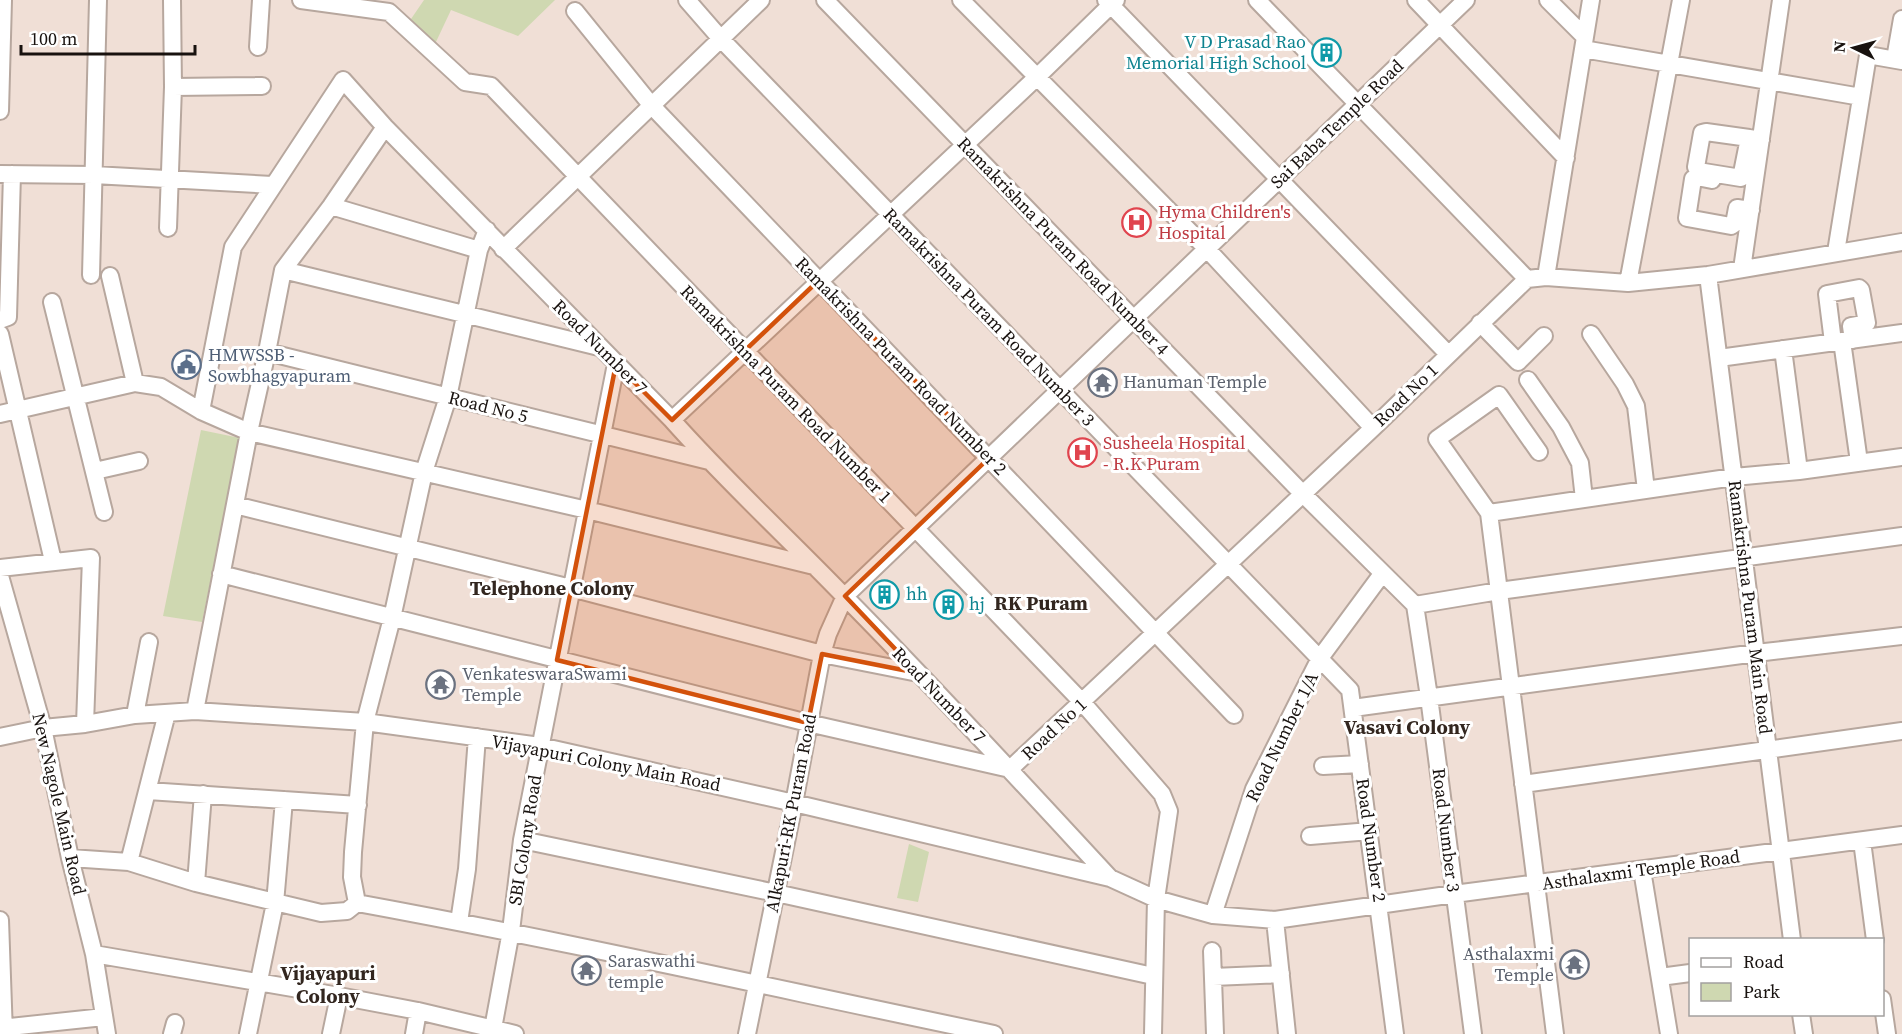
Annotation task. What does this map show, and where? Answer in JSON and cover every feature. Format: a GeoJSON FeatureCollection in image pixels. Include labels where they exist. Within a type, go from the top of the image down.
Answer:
{"type":"FeatureCollection","features":[{"type":"Feature","properties":{"kind":"street"},"geometry":{"type":"LineString","coordinates":[[0,111],[3,0]]}},
{"type":"Feature","properties":{"kind":"street"},"geometry":{"type":"LineString","coordinates":[[91,275],[98,0]]}},
{"type":"Feature","properties":{"kind":"street"},"geometry":{"type":"LineString","coordinates":[[168,228],[172,0]]}},
{"type":"Feature","properties":{"kind":"street"},"geometry":{"type":"LineString","coordinates":[[258,47],[261,0]]}},
{"type":"Feature","properties":{"kind":"street","name":"Ramakrishna Puram Road Number 1"},"geometry":{"type":"LineString","coordinates":[[301,0],[389,12],[465,82],[491,86],[1082,702],[1162,794],[1167,804],[1168,819],[1156,898],[1153,1034]]}},
{"type":"Feature","properties":{"kind":"street","name":"Ramakrishna Puram Road Number 3"},"geometry":{"type":"LineString","coordinates":[[687,0],[721,39],[1320,658]]}},
{"type":"Feature","properties":{"kind":"street"},"geometry":{"type":"LineString","coordinates":[[503,249],[761,0]]}},
{"type":"Feature","properties":{"kind":"street","name":"Ramakrishna Puram Road Number 4"},"geometry":{"type":"LineString","coordinates":[[825,0],[1302,493]]}},
{"type":"Feature","properties":{"kind":"street"},"geometry":{"type":"LineString","coordinates":[[961,0],[1207,249],[1372,428]]}},
{"type":"Feature","properties":{"kind":"street"},"geometry":{"type":"LineString","coordinates":[[1257,0],[1527,279],[1546,277],[1628,283],[1708,275],[1836,252],[1902,243]]}},
{"type":"Feature","properties":{"kind":"street"},"geometry":{"type":"LineString","coordinates":[[1416,0],[1566,158]]}},
{"type":"Feature","properties":{"kind":"street","name":"Sai Baba Temple Road"},"geometry":{"type":"LineString","coordinates":[[845,596],[1466,0]]}},
{"type":"Feature","properties":{"kind":"street"},"geometry":{"type":"LineString","coordinates":[[1548,0],[1584,43],[1671,64],[1861,97]]}},
{"type":"Feature","properties":{"kind":"street"},"geometry":{"type":"LineString","coordinates":[[1546,277],[1591,0]]}},
{"type":"Feature","properties":{"kind":"street"},"geometry":{"type":"LineString","coordinates":[[1628,283],[1671,64],[1681,0]]}},
{"type":"Feature","properties":{"kind":"street"},"geometry":{"type":"LineString","coordinates":[[1742,269],[1754,188],[1752,144],[1769,81],[1781,0]]}},
{"type":"Feature","properties":{"kind":"street"},"geometry":{"type":"LineString","coordinates":[[672,420],[1037,77],[1111,2],[1448,354]]}},
{"type":"Feature","properties":{"kind":"street","name":"Ramakrishna Puram Road Number 2"},"geometry":{"type":"LineString","coordinates":[[575,11],[652,106],[1234,715]]}},
{"type":"Feature","properties":{"kind":"street"},"geometry":{"type":"LineString","coordinates":[[1836,252],[1868,55],[1898,60],[1902,19]]}},
{"type":"Feature","properties":{"kind":"street","name":"Road Number 7"},"geometry":{"type":"LineString","coordinates":[[201,411],[233,247],[343,80],[385,128],[672,420],[708,461],[845,596],[1110,878]]}},
{"type":"Feature","properties":{"kind":"street"},"geometry":{"type":"LineString","coordinates":[[172,87],[262,86]]}},
{"type":"Feature","properties":{"kind":"street"},"geometry":{"type":"LineString","coordinates":[[195,711],[283,270],[385,128]]}},
{"type":"Feature","properties":{"kind":"street"},"geometry":{"type":"LineString","coordinates":[[0,320],[8,317],[6,174],[94,175],[272,185]]}},
{"type":"Feature","properties":{"kind":"street"},"geometry":{"type":"LineString","coordinates":[[1751,210],[1737,208],[1734,224],[1731,226],[1690,219],[1687,216],[1695,177],[1754,188]]}},
{"type":"Feature","properties":{"kind":"street"},"geometry":{"type":"LineString","coordinates":[[331,206],[479,250]]}},
{"type":"Feature","properties":{"kind":"street"},"geometry":{"type":"LineString","coordinates":[[357,903],[352,877],[365,722],[392,618],[424,471],[448,397],[479,250],[487,230]]}},
{"type":"Feature","properties":{"kind":"street"},"geometry":{"type":"LineString","coordinates":[[283,270],[600,347]]}},
{"type":"Feature","properties":{"kind":"street","name":"Ramakrishna Puram Main Road"},"geometry":{"type":"LineString","coordinates":[[1708,275],[1792,938]]}},
{"type":"Feature","properties":{"kind":"street"},"geometry":{"type":"LineString","coordinates":[[110,276],[135,383]]}},
{"type":"Feature","properties":{"kind":"street","name":"Road No 1"},"geometry":{"type":"LineString","coordinates":[[1010,770],[1527,279]]}},
{"type":"Feature","properties":{"kind":"street"},"geometry":{"type":"LineString","coordinates":[[52,302],[104,512]]}},
{"type":"Feature","properties":{"kind":"street"},"geometry":{"type":"LineString","coordinates":[[1480,323],[1518,362],[1544,336]]}},
{"type":"Feature","properties":{"kind":"street"},"geometry":{"type":"LineString","coordinates":[[1719,358],[1902,333]]}},
{"type":"Feature","properties":{"kind":"street"},"geometry":{"type":"LineString","coordinates":[[0,334],[52,561]]}},
{"type":"Feature","properties":{"kind":"street"},"geometry":{"type":"LineString","coordinates":[[1591,334],[1625,384],[1636,406],[1647,490]]}},
{"type":"Feature","properties":{"kind":"street"},"geometry":{"type":"LineString","coordinates":[[1843,341],[1859,462]]}},
{"type":"Feature","properties":{"kind":"street"},"geometry":{"type":"LineString","coordinates":[[1783,349],[1799,471]]}},
{"type":"Feature","properties":{"kind":"street","name":"Road No 5"},"geometry":{"type":"LineString","coordinates":[[267,352],[708,461]]}},
{"type":"Feature","properties":{"kind":"street","name":"SBI Colony Road"},"geometry":{"type":"LineString","coordinates":[[493,1032],[511,931],[522,840],[616,364]]}},
{"type":"Feature","properties":{"kind":"street"},"geometry":{"type":"LineString","coordinates":[[1528,380],[1562,427],[1580,463],[1584,499]]}},
{"type":"Feature","properties":{"kind":"street"},"geometry":{"type":"LineString","coordinates":[[0,414],[135,383],[161,387],[201,411],[249,432],[424,471],[815,566]]}},
{"type":"Feature","properties":{"kind":"street"},"geometry":{"type":"LineString","coordinates":[[180,398],[205,393]]}},
{"type":"Feature","properties":{"kind":"street"},"geometry":{"type":"LineString","coordinates":[[1539,452],[1499,395],[1437,439],[1489,513],[1555,1034]]}},
{"type":"Feature","properties":{"kind":"street"},"geometry":{"type":"LineString","coordinates":[[1489,513],[1734,477],[1902,457]]}},
{"type":"Feature","properties":{"kind":"street"},"geometry":{"type":"LineString","coordinates":[[95,471],[139,461]]}},
{"type":"Feature","properties":{"kind":"street"},"geometry":{"type":"LineString","coordinates":[[1302,493],[1415,605],[1499,591],[1902,536]]}},
{"type":"Feature","properties":{"kind":"street"},"geometry":{"type":"LineString","coordinates":[[235,505],[572,588],[822,654],[918,673]]}},
{"type":"Feature","properties":{"kind":"street"},"geometry":{"type":"LineString","coordinates":[[0,568],[90,558],[85,724]]}},
{"type":"Feature","properties":{"kind":"street"},"geometry":{"type":"LineString","coordinates":[[221,574],[808,723],[1010,770]]}},
{"type":"Feature","properties":{"kind":"street","name":"Road Number 1/A"},"geometry":{"type":"LineString","coordinates":[[1213,915],[1254,789],[1320,658],[1382,574]]}},
{"type":"Feature","properties":{"kind":"street","name":"New Nagole Main Road"},"geometry":{"type":"LineString","coordinates":[[0,576],[43,728],[70,858],[94,954],[105,1026]]}},
{"type":"Feature","properties":{"kind":"street","name":"Alkapuri-RK Puram Road"},"geometry":{"type":"LineString","coordinates":[[747,1034],[822,654],[845,596]]}},
{"type":"Feature","properties":{"kind":"street","name":"Road Number 3"},"geometry":{"type":"LineString","coordinates":[[1415,605],[1473,1034]]}},
{"type":"Feature","properties":{"kind":"street"},"geometry":{"type":"LineString","coordinates":[[1353,708],[1756,653],[1902,636]]}},
{"type":"Feature","properties":{"kind":"street"},"geometry":{"type":"LineString","coordinates":[[135,715],[149,642]]}},
{"type":"Feature","properties":{"kind":"street","name":"Road Number 2"},"geometry":{"type":"LineString","coordinates":[[1320,658],[1350,690],[1380,905],[1395,1034]]}},
{"type":"Feature","properties":{"kind":"street","name":"Vijayapuri Colony Main Road"},"geometry":{"type":"LineString","coordinates":[[0,737],[43,728],[85,724],[135,715],[195,711],[365,722],[540,746],[1110,878],[1156,898],[1213,915],[1275,921]]}},
{"type":"Feature","properties":{"kind":"street"},"geometry":{"type":"LineString","coordinates":[[129,862],[167,713]]}},
{"type":"Feature","properties":{"kind":"street"},"geometry":{"type":"LineString","coordinates":[[1523,784],[1902,731]]}},
{"type":"Feature","properties":{"kind":"street"},"geometry":{"type":"LineString","coordinates":[[459,921],[467,869],[477,737]]}},
{"type":"Feature","properties":{"kind":"street"},"geometry":{"type":"LineString","coordinates":[[1323,766],[1360,764]]}},
{"type":"Feature","properties":{"kind":"street"},"geometry":{"type":"LineString","coordinates":[[148,790],[357,805]]}},
{"type":"Feature","properties":{"kind":"street"},"geometry":{"type":"LineString","coordinates":[[196,883],[204,794]]}},
{"type":"Feature","properties":{"kind":"street"},"geometry":{"type":"LineString","coordinates":[[248,1034],[275,903],[284,800]]}},
{"type":"Feature","properties":{"kind":"street"},"geometry":{"type":"LineString","coordinates":[[1310,836],[1370,831]]}},
{"type":"Feature","properties":{"kind":"street","name":"Asthalaxmi Temple Road"},"geometry":{"type":"LineString","coordinates":[[1275,921],[1454,894],[1902,835]]}},
{"type":"Feature","properties":{"kind":"street"},"geometry":{"type":"LineString","coordinates":[[522,840],[1153,976]]}},
{"type":"Feature","properties":{"kind":"street"},"geometry":{"type":"LineString","coordinates":[[1862,840],[1875,938]]}},
{"type":"Feature","properties":{"kind":"street"},"geometry":{"type":"LineString","coordinates":[[70,858],[129,862],[196,883],[321,913],[347,911],[357,903],[459,921],[994,1034]]}},
{"type":"Feature","properties":{"kind":"street"},"geometry":{"type":"LineString","coordinates":[[1642,870],[1670,1034]]}},
{"type":"Feature","properties":{"kind":"street"},"geometry":{"type":"LineString","coordinates":[[0,920],[2,1030],[105,1026]]}},
{"type":"Feature","properties":{"kind":"street"},"geometry":{"type":"LineString","coordinates":[[1275,921],[1287,1034]]}},
{"type":"Feature","properties":{"kind":"street"},"geometry":{"type":"LineString","coordinates":[[1212,951],[1215,1034]]}},
{"type":"Feature","properties":{"kind":"street"},"geometry":{"type":"LineString","coordinates":[[94,954],[418,1011],[493,1032],[514,1034]]}},
{"type":"Feature","properties":{"kind":"street"},"geometry":{"type":"LineString","coordinates":[[1660,977],[1689,973]]}},
{"type":"Feature","properties":{"kind":"street"},"geometry":{"type":"LineString","coordinates":[[1213,977],[1281,974]]}},
{"type":"Feature","properties":{"kind":"street"},"geometry":{"type":"LineString","coordinates":[[331,1034],[339,996]]}},
{"type":"Feature","properties":{"kind":"street"},"geometry":{"type":"LineString","coordinates":[[414,1034],[418,1011]]}},
{"type":"Feature","properties":{"kind":"street"},"geometry":{"type":"LineString","coordinates":[[1884,1013],[1887,1034]]}},
{"type":"Feature","properties":{"kind":"street"},"geometry":{"type":"LineString","coordinates":[[1801,1016],[1804,1034]]}},
{"type":"Feature","properties":{"kind":"highlighted area"},"geometry":{"type":"Polygon","coordinates":[[[819,280],[989,458],[845,596],[918,673],[822,654],[808,723],[557,660],[616,364],[672,420],[819,280]]]}},
{"type":"Feature","properties":{"kind":"green space"},"geometry":{"type":"Polygon","coordinates":[[[424,0],[555,0],[518,36],[451,10],[435,44],[411,19],[424,0]]]}},
{"type":"Feature","properties":{"kind":"green space"},"geometry":{"type":"Polygon","coordinates":[[[201,430],[240,438],[202,622],[163,616],[201,430]]]}},
{"type":"Feature","properties":{"kind":"green space"},"geometry":{"type":"Polygon","coordinates":[[[909,844],[929,852],[918,902],[897,898],[909,844]]]}},
{"type":"Feature","properties":{"kind":"place","name":"V D Prasad Rao Memorial High School"},"geometry":{"type":"Point","coordinates":[1327,52]}},
{"type":"Feature","properties":{"kind":"place","name":"Hyma Children's Hospital"},"geometry":{"type":"Point","coordinates":[1137,222]}},
{"type":"Feature","properties":{"kind":"place","name":"HMWSSB - Sowbhagyapuram"},"geometry":{"type":"Point","coordinates":[187,365]}},
{"type":"Feature","properties":{"kind":"place","name":"Hanuman Temple"},"geometry":{"type":"Point","coordinates":[1102,382]}},
{"type":"Feature","properties":{"kind":"place","name":"Susheela Hospital - R.K Puram"},"geometry":{"type":"Point","coordinates":[1082,453]}},
{"type":"Feature","properties":{"kind":"place","name":"hh"},"geometry":{"type":"Point","coordinates":[885,594]}},
{"type":"Feature","properties":{"kind":"place","name":"hj"},"geometry":{"type":"Point","coordinates":[948,604]}},
{"type":"Feature","properties":{"kind":"place","name":"VenkateswaraSwami Temple"},"geometry":{"type":"Point","coordinates":[441,684]}},
{"type":"Feature","properties":{"kind":"place","name":"Asthalaxmi Temple"},"geometry":{"type":"Point","coordinates":[1575,964]}},
{"type":"Feature","properties":{"kind":"place","name":"Saraswathi temple"},"geometry":{"type":"Point","coordinates":[587,971]}},
{"type":"Feature","properties":{"kind":"district","name":"Telephone Colony"},"geometry":{"type":"Point","coordinates":[552,588]}},
{"type":"Feature","properties":{"kind":"district","name":"RK Puram"},"geometry":{"type":"Point","coordinates":[1041,603]}},
{"type":"Feature","properties":{"kind":"district","name":"Vasavi Colony"},"geometry":{"type":"Point","coordinates":[1407,727]}},
{"type":"Feature","properties":{"kind":"district","name":"Vijayapuri Colony"},"geometry":{"type":"Point","coordinates":[328,984]}}]}
